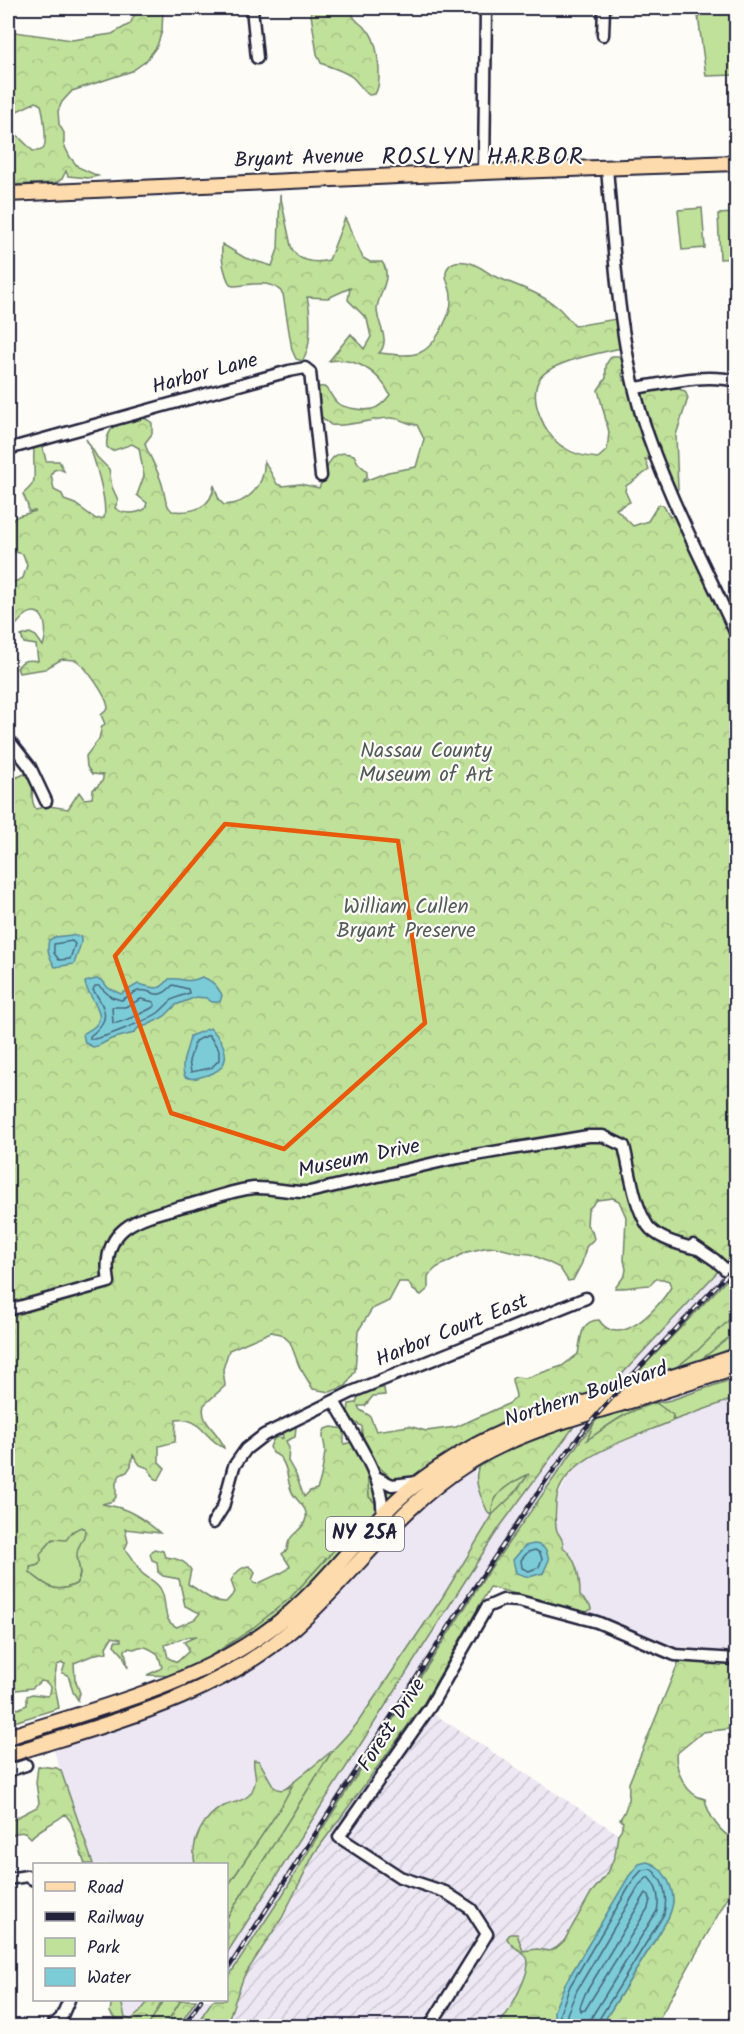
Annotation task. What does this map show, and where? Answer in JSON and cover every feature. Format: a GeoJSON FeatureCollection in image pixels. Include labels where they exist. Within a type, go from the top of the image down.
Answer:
{"type":"FeatureCollection","features":[{"type":"Feature","properties":{"kind":"main road","name":"Bryant Avenue"},"geometry":{"type":"LineString","coordinates":[[8,194],[736,163]]}},
{"type":"Feature","properties":{"kind":"main road","name":"Northern Boulevard"},"geometry":{"type":"LineString","coordinates":[[8,1737],[169,1684],[216,1663],[275,1625],[320,1584],[382,1515],[419,1482],[464,1452],[505,1430],[736,1356]]}},
{"type":"Feature","properties":{"kind":"main road","name":"Northern Boulevard"},"geometry":{"type":"LineString","coordinates":[[8,1755],[174,1701],[233,1672],[281,1638],[321,1602],[409,1508],[434,1487],[471,1462],[530,1433],[562,1421],[736,1368]]}},
{"type":"Feature","properties":{"kind":"main road"},"geometry":{"type":"LineString","coordinates":[[169,1684],[174,1701]]}},
{"type":"Feature","properties":{"kind":"street"},"geometry":{"type":"LineString","coordinates":[[252,8],[257,58]]}},
{"type":"Feature","properties":{"kind":"street"},"geometry":{"type":"LineString","coordinates":[[484,172],[486,8]]}},
{"type":"Feature","properties":{"kind":"street"},"geometry":{"type":"LineString","coordinates":[[603,35],[604,8]]}},
{"type":"Feature","properties":{"kind":"street"},"geometry":{"type":"LineString","coordinates":[[607,168],[618,295],[626,348],[652,447],[736,634]]}},
{"type":"Feature","properties":{"kind":"street","name":"Harbor Lane"},"geometry":{"type":"LineString","coordinates":[[8,449],[305,368],[310,372],[321,477]]}},
{"type":"Feature","properties":{"kind":"street"},"geometry":{"type":"LineString","coordinates":[[636,388],[699,379],[718,378],[736,381]]}},
{"type":"Feature","properties":{"kind":"street"},"geometry":{"type":"LineString","coordinates":[[8,739],[30,767],[46,801]]}},
{"type":"Feature","properties":{"kind":"street","name":"Museum Drive"},"geometry":{"type":"LineString","coordinates":[[8,1311],[109,1282],[108,1259],[115,1239],[129,1224],[155,1214],[244,1190],[267,1188],[294,1193],[309,1192],[460,1158],[588,1136],[603,1137],[624,1146],[638,1203],[644,1216],[698,1249],[736,1279]]}},
{"type":"Feature","properties":{"kind":"street","name":"Harbor Court East"},"geometry":{"type":"LineString","coordinates":[[213,1523],[223,1508],[230,1474],[239,1458],[246,1449],[264,1435],[333,1401],[586,1298]]}},
{"type":"Feature","properties":{"kind":"street"},"geometry":{"type":"LineString","coordinates":[[333,1401],[376,1476],[383,1499],[382,1515]]}},
{"type":"Feature","properties":{"kind":"street"},"geometry":{"type":"LineString","coordinates":[[376,1476],[392,1485],[419,1482]]}},
{"type":"Feature","properties":{"kind":"street","name":"Forest Drive"},"geometry":{"type":"LineString","coordinates":[[430,2026],[487,1934],[471,1909],[445,1892],[400,1877],[339,1837],[430,1707],[487,1607],[503,1600],[519,1601],[597,1622],[675,1655],[736,1659]]}},
{"type":"Feature","properties":{"kind":"street"},"geometry":{"type":"LineString","coordinates":[[8,1771],[26,1765]]}},
{"type":"Feature","properties":{"kind":"street"},"geometry":{"type":"LineString","coordinates":[[8,1879],[27,1876],[33,1879]]}},
{"type":"Feature","properties":{"kind":"street"},"geometry":{"type":"LineString","coordinates":[[52,2026],[61,2018],[69,2001]]}},
{"type":"Feature","properties":{"kind":"street"},"geometry":{"type":"LineString","coordinates":[[733,2026],[736,2019]]}},
{"type":"Feature","properties":{"kind":"highlighted area"},"geometry":{"type":"Polygon","coordinates":[[[225,824],[398,841],[425,1023],[284,1149],[171,1113],[115,956],[225,824]]]}},
{"type":"Feature","properties":{"kind":"shaded area"},"geometry":{"type":"Polygon","coordinates":[[[718,1271],[727,1280],[627,1383],[609,1388],[718,1271]]]}},
{"type":"Feature","properties":{"kind":"shaded area"},"geometry":{"type":"Polygon","coordinates":[[[736,1368],[736,1659],[669,1654],[581,1611],[556,1533],[557,1499],[569,1474],[592,1454],[672,1421],[644,1397],[736,1368]]]}},
{"type":"Feature","properties":{"kind":"shaded area"},"geometry":{"type":"Polygon","coordinates":[[[594,1423],[513,1534],[228,1977],[228,1951],[499,1528],[573,1428],[594,1423]]]}},
{"type":"Feature","properties":{"kind":"shaded area"},"geometry":{"type":"Polygon","coordinates":[[[471,1462],[492,1516],[442,1598],[356,1725],[333,1750],[284,1790],[205,1823],[193,1848],[196,1863],[90,1863],[51,1741],[174,1701],[272,1645],[368,1550],[471,1462]]]}},
{"type":"Feature","properties":{"kind":"shaded area"},"geometry":{"type":"Polygon","coordinates":[[[422,1706],[629,1841],[514,2026],[226,2026],[244,1976],[282,1918],[314,1854],[422,1706]]]}},
{"type":"Feature","properties":{"kind":"shaded area"},"geometry":{"type":"Polygon","coordinates":[[[121,2001],[148,2001],[140,2012],[125,2026],[121,2001]]]}},
{"type":"Feature","properties":{"kind":"shaded area"},"geometry":{"type":"Polygon","coordinates":[[[195,2001],[212,2001],[195,2026],[179,2026],[195,2001]]]}},
{"type":"Feature","properties":{"kind":"green space"},"geometry":{"type":"Polygon","coordinates":[[[132,8],[163,8],[162,31],[157,46],[146,61],[132,71],[72,91],[62,102],[58,111],[59,124],[64,133],[64,145],[70,157],[78,167],[98,176],[88,178],[68,176],[66,171],[62,179],[55,183],[8,185],[8,31],[72,40],[112,34],[130,24],[134,16],[132,8]],[[36,102],[17,111],[13,122],[17,135],[33,151],[43,149],[45,141],[41,105],[36,102]]]}},
{"type":"Feature","properties":{"kind":"green space"},"geometry":{"type":"Polygon","coordinates":[[[310,8],[350,8],[356,20],[370,33],[378,64],[379,81],[375,94],[369,95],[349,75],[321,63],[317,54],[310,8]]]}},
{"type":"Feature","properties":{"kind":"green space"},"geometry":{"type":"Polygon","coordinates":[[[697,8],[736,8],[736,75],[706,76],[697,8]]]}},
{"type":"Feature","properties":{"kind":"green space","name":"William Cullen Bryant Preserve"},"geometry":{"type":"Polygon","coordinates":[[[280,194],[291,246],[297,255],[306,260],[318,262],[329,260],[345,218],[363,258],[370,262],[382,262],[385,268],[386,279],[377,308],[384,337],[383,348],[379,353],[410,355],[431,345],[443,326],[451,304],[451,292],[446,277],[447,269],[452,263],[457,262],[473,264],[542,297],[559,308],[575,326],[616,319],[621,348],[566,362],[546,372],[540,378],[537,386],[537,406],[544,426],[556,442],[575,453],[598,458],[607,450],[609,432],[598,390],[606,378],[607,364],[612,356],[621,356],[627,363],[627,368],[622,374],[623,380],[685,391],[688,398],[676,435],[678,489],[673,490],[654,461],[645,459],[649,470],[626,486],[625,491],[630,502],[616,509],[633,526],[648,521],[658,505],[663,505],[670,517],[676,514],[736,634],[736,1252],[609,1388],[540,1410],[419,1482],[394,1480],[366,1456],[369,1497],[378,1506],[377,1510],[367,1522],[346,1537],[290,1598],[249,1631],[200,1663],[176,1676],[147,1675],[162,1667],[158,1654],[144,1647],[128,1648],[125,1650],[128,1668],[123,1655],[114,1645],[115,1641],[121,1641],[121,1639],[112,1637],[106,1647],[107,1652],[74,1663],[75,1679],[80,1693],[78,1700],[68,1675],[62,1673],[65,1664],[62,1663],[57,1665],[54,1680],[59,1708],[8,1724],[8,1705],[11,1704],[18,1709],[27,1705],[27,1696],[32,1694],[47,1696],[51,1687],[41,1681],[32,1688],[9,1691],[8,1697],[8,781],[27,773],[34,782],[32,792],[36,809],[49,806],[68,809],[79,792],[84,799],[92,798],[93,790],[101,782],[103,775],[92,774],[87,767],[86,756],[99,739],[102,726],[105,724],[101,715],[108,709],[96,683],[76,660],[62,659],[45,669],[19,673],[17,668],[24,661],[38,661],[36,645],[24,643],[21,636],[30,633],[36,636],[43,646],[45,629],[41,616],[31,612],[17,624],[8,625],[8,589],[10,584],[23,578],[27,565],[23,554],[12,551],[8,553],[8,523],[18,516],[36,511],[28,511],[23,494],[34,481],[33,444],[42,444],[46,461],[59,461],[64,471],[54,470],[51,474],[54,490],[62,494],[64,500],[75,504],[96,519],[104,518],[104,501],[93,456],[86,439],[97,457],[109,469],[112,487],[118,500],[115,508],[130,513],[145,509],[147,503],[137,495],[144,476],[139,448],[132,444],[112,451],[107,447],[110,431],[115,425],[130,418],[138,417],[152,423],[152,434],[145,443],[160,479],[166,502],[172,511],[194,510],[205,504],[210,499],[214,485],[219,500],[224,505],[241,501],[259,485],[264,460],[277,484],[282,486],[300,484],[319,488],[330,462],[339,454],[354,455],[358,463],[367,471],[367,477],[362,482],[388,472],[416,467],[424,439],[417,425],[393,418],[331,425],[306,398],[310,390],[324,387],[339,404],[368,410],[380,405],[390,395],[379,379],[365,368],[348,361],[329,361],[351,334],[364,349],[371,337],[367,319],[348,300],[350,288],[328,298],[307,297],[310,321],[309,340],[302,361],[296,359],[292,350],[283,294],[267,284],[230,285],[223,265],[222,244],[245,258],[272,266],[278,249],[280,194]],[[613,1198],[597,1200],[588,1210],[587,1225],[594,1239],[586,1247],[582,1263],[573,1280],[568,1281],[560,1268],[531,1254],[495,1247],[467,1252],[436,1268],[428,1276],[428,1289],[421,1295],[413,1290],[408,1282],[399,1282],[389,1301],[372,1309],[358,1331],[355,1371],[346,1386],[330,1392],[313,1389],[299,1366],[290,1342],[281,1334],[271,1332],[229,1350],[223,1369],[225,1386],[204,1405],[203,1412],[224,1448],[191,1421],[176,1420],[175,1442],[159,1446],[159,1462],[165,1468],[159,1479],[156,1480],[148,1468],[140,1465],[133,1455],[131,1466],[127,1472],[120,1475],[116,1483],[116,1497],[113,1501],[102,1504],[133,1514],[160,1533],[125,1529],[128,1542],[125,1549],[141,1572],[159,1587],[169,1621],[177,1627],[195,1619],[200,1613],[185,1606],[179,1579],[163,1576],[158,1572],[157,1562],[152,1560],[150,1554],[154,1549],[163,1551],[165,1557],[186,1564],[191,1570],[188,1584],[211,1599],[221,1602],[226,1602],[235,1592],[231,1581],[243,1568],[249,1566],[253,1569],[255,1573],[252,1580],[257,1584],[285,1571],[290,1566],[282,1554],[287,1550],[290,1539],[302,1527],[306,1514],[291,1490],[282,1460],[273,1453],[270,1447],[277,1437],[283,1438],[282,1432],[285,1429],[296,1427],[295,1437],[286,1441],[289,1448],[288,1461],[304,1497],[310,1491],[317,1489],[320,1480],[325,1452],[323,1435],[325,1429],[332,1427],[344,1429],[344,1444],[353,1442],[368,1453],[370,1452],[363,1438],[362,1427],[351,1420],[348,1412],[349,1404],[356,1403],[359,1394],[375,1388],[384,1388],[385,1395],[373,1396],[365,1406],[358,1406],[370,1416],[376,1431],[409,1426],[426,1431],[456,1427],[510,1403],[516,1397],[512,1379],[515,1377],[526,1378],[562,1366],[578,1354],[582,1331],[588,1323],[599,1320],[607,1329],[617,1331],[628,1329],[649,1314],[671,1287],[669,1281],[656,1279],[650,1285],[615,1288],[625,1275],[626,1269],[624,1260],[626,1217],[619,1201],[613,1198]],[[81,1527],[73,1531],[66,1540],[53,1539],[40,1554],[41,1561],[38,1565],[30,1567],[30,1573],[46,1585],[56,1589],[76,1584],[78,1580],[80,1573],[77,1552],[85,1529],[81,1527]],[[197,1636],[165,1645],[168,1658],[177,1662],[188,1652],[188,1647],[184,1642],[197,1636]]]}},
{"type":"Feature","properties":{"kind":"green space"},"geometry":{"type":"Polygon","coordinates":[[[702,208],[705,248],[682,250],[678,210],[702,208]]]}},
{"type":"Feature","properties":{"kind":"green space"},"geometry":{"type":"Polygon","coordinates":[[[736,213],[736,258],[720,259],[718,214],[736,213]]]}},
{"type":"Feature","properties":{"kind":"green space"},"geometry":{"type":"Polygon","coordinates":[[[736,1270],[736,1311],[728,1321],[697,1351],[661,1379],[619,1392],[736,1270]]]}},
{"type":"Feature","properties":{"kind":"green space"},"geometry":{"type":"Polygon","coordinates":[[[736,1311],[736,1332],[687,1371],[661,1379],[697,1351],[736,1311]]]}},
{"type":"Feature","properties":{"kind":"green space"},"geometry":{"type":"Polygon","coordinates":[[[736,1332],[736,1355],[687,1371],[736,1332]]]}},
{"type":"Feature","properties":{"kind":"green space"},"geometry":{"type":"Polygon","coordinates":[[[736,1378],[736,1398],[672,1421],[674,1418],[656,1403],[736,1378]]]}},
{"type":"Feature","properties":{"kind":"green space"},"geometry":{"type":"Polygon","coordinates":[[[644,1397],[656,1403],[611,1423],[586,1441],[594,1423],[606,1408],[644,1397]]]}},
{"type":"Feature","properties":{"kind":"green space"},"geometry":{"type":"Polygon","coordinates":[[[656,1403],[673,1415],[672,1421],[602,1450],[585,1460],[571,1472],[561,1486],[556,1503],[556,1528],[563,1547],[575,1564],[579,1576],[580,1596],[590,1605],[591,1609],[587,1612],[581,1611],[490,1587],[422,1706],[314,1854],[282,1918],[244,1976],[226,2026],[195,2026],[212,2001],[228,2001],[228,1977],[490,1569],[580,1441],[594,1423],[587,1440],[612,1423],[656,1403]]]}},
{"type":"Feature","properties":{"kind":"green space"},"geometry":{"type":"Polygon","coordinates":[[[572,1426],[573,1428],[499,1528],[228,1951],[228,1916],[333,1750],[356,1725],[442,1598],[492,1516],[488,1513],[478,1489],[477,1476],[480,1464],[563,1427],[572,1426]],[[529,1474],[509,1485],[498,1495],[494,1501],[492,1515],[514,1494],[529,1474]]]}},
{"type":"Feature","properties":{"kind":"green space"},"geometry":{"type":"Polygon","coordinates":[[[365,1455],[405,1483],[294,1609],[212,1659],[208,1657],[230,1644],[290,1598],[346,1537],[367,1522],[376,1504],[369,1497],[365,1455]]]}},
{"type":"Feature","properties":{"kind":"green space"},"geometry":{"type":"Polygon","coordinates":[[[530,1473],[514,1494],[492,1516],[492,1507],[498,1494],[509,1484],[530,1473]]]}},
{"type":"Feature","properties":{"kind":"green space"},"geometry":{"type":"Polygon","coordinates":[[[81,1527],[85,1529],[85,1532],[78,1551],[80,1571],[76,1584],[56,1589],[46,1585],[30,1573],[30,1567],[38,1565],[41,1561],[40,1554],[53,1539],[68,1536],[81,1527]]]}},
{"type":"Feature","properties":{"kind":"green space"},"geometry":{"type":"Polygon","coordinates":[[[681,1656],[736,1659],[736,1728],[703,1732],[676,1754],[680,1775],[687,1788],[698,1797],[705,1799],[716,1823],[736,1840],[736,1883],[655,2026],[601,2026],[660,1932],[669,1916],[673,1901],[589,1944],[565,1984],[554,2026],[497,2026],[518,1993],[528,1964],[525,1955],[511,1945],[507,1938],[510,1934],[517,1934],[523,1951],[537,1949],[549,1951],[556,1948],[564,1941],[591,1893],[608,1873],[623,1822],[620,1819],[628,1802],[629,1783],[681,1656]]]}},
{"type":"Feature","properties":{"kind":"green space"},"geometry":{"type":"Polygon","coordinates":[[[333,1750],[228,1916],[228,1886],[270,1823],[284,1790],[333,1750]]]}},
{"type":"Feature","properties":{"kind":"green space"},"geometry":{"type":"Polygon","coordinates":[[[254,1760],[259,1761],[276,1789],[281,1790],[292,1786],[279,1810],[228,1886],[228,1863],[195,1863],[194,1847],[204,1823],[210,1816],[224,1806],[250,1794],[256,1778],[254,1760]]]}},
{"type":"Feature","properties":{"kind":"green space"},"geometry":{"type":"Polygon","coordinates":[[[38,1766],[57,1768],[61,1771],[93,1863],[85,1863],[71,1822],[65,1814],[31,1838],[25,1832],[8,1837],[8,1822],[37,1807],[39,1803],[36,1783],[38,1766]]]}},
{"type":"Feature","properties":{"kind":"green space"},"geometry":{"type":"Polygon","coordinates":[[[112,2001],[121,2001],[125,2018],[131,2020],[148,2001],[162,2001],[148,2026],[114,2026],[115,2020],[110,2012],[112,2001]]]}},
{"type":"Feature","properties":{"kind":"green space"},"geometry":{"type":"Polygon","coordinates":[[[162,2001],[180,2001],[165,2026],[148,2026],[162,2001]]]}},
{"type":"Feature","properties":{"kind":"green space"},"geometry":{"type":"Polygon","coordinates":[[[180,2001],[195,2001],[179,2026],[165,2026],[180,2001]]]}},
{"type":"Feature","properties":{"kind":"water"},"geometry":{"type":"Polygon","coordinates":[[[72,935],[81,937],[74,964],[55,967],[48,951],[49,940],[72,935]]]}},
{"type":"Feature","properties":{"kind":"water"},"geometry":{"type":"Polygon","coordinates":[[[202,977],[212,982],[218,989],[222,995],[220,1002],[196,997],[176,1005],[165,1016],[138,1028],[134,1033],[111,1039],[98,1046],[93,1047],[85,1043],[83,1034],[95,1026],[99,1021],[99,1015],[85,982],[102,980],[108,988],[121,994],[138,984],[159,988],[169,979],[187,981],[202,977]]]}},
{"type":"Feature","properties":{"kind":"water"},"geometry":{"type":"Polygon","coordinates":[[[210,1028],[224,1049],[224,1062],[214,1073],[195,1078],[185,1077],[183,1062],[190,1036],[210,1028]]]}},
{"type":"Feature","properties":{"kind":"water"},"geometry":{"type":"Polygon","coordinates":[[[534,1544],[546,1550],[549,1560],[543,1573],[529,1577],[516,1573],[513,1560],[525,1546],[534,1544]]]}},
{"type":"Feature","properties":{"kind":"water"},"geometry":{"type":"Polygon","coordinates":[[[647,1862],[662,1871],[671,1888],[673,1904],[665,1924],[601,2026],[554,2026],[554,2011],[565,1984],[629,1876],[639,1864],[647,1862]]]}},
{"type":"Feature","properties":{"kind":"railway"},"geometry":{"type":"LineString","coordinates":[[228,1969],[547,1479],[583,1431],[624,1384],[736,1265]]}},
{"type":"Feature","properties":{"kind":"railway"},"geometry":{"type":"LineString","coordinates":[[184,2026],[200,2001]]}},
{"type":"Feature","properties":{"kind":"district","name":"ROSLYN HARBOR"},"geometry":{"type":"Point","coordinates":[483,157]}},
{"type":"Feature","properties":{"kind":"park label","name":"Nassau County Museum of Art"},"geometry":{"type":"Point","coordinates":[426,763]}}]}
